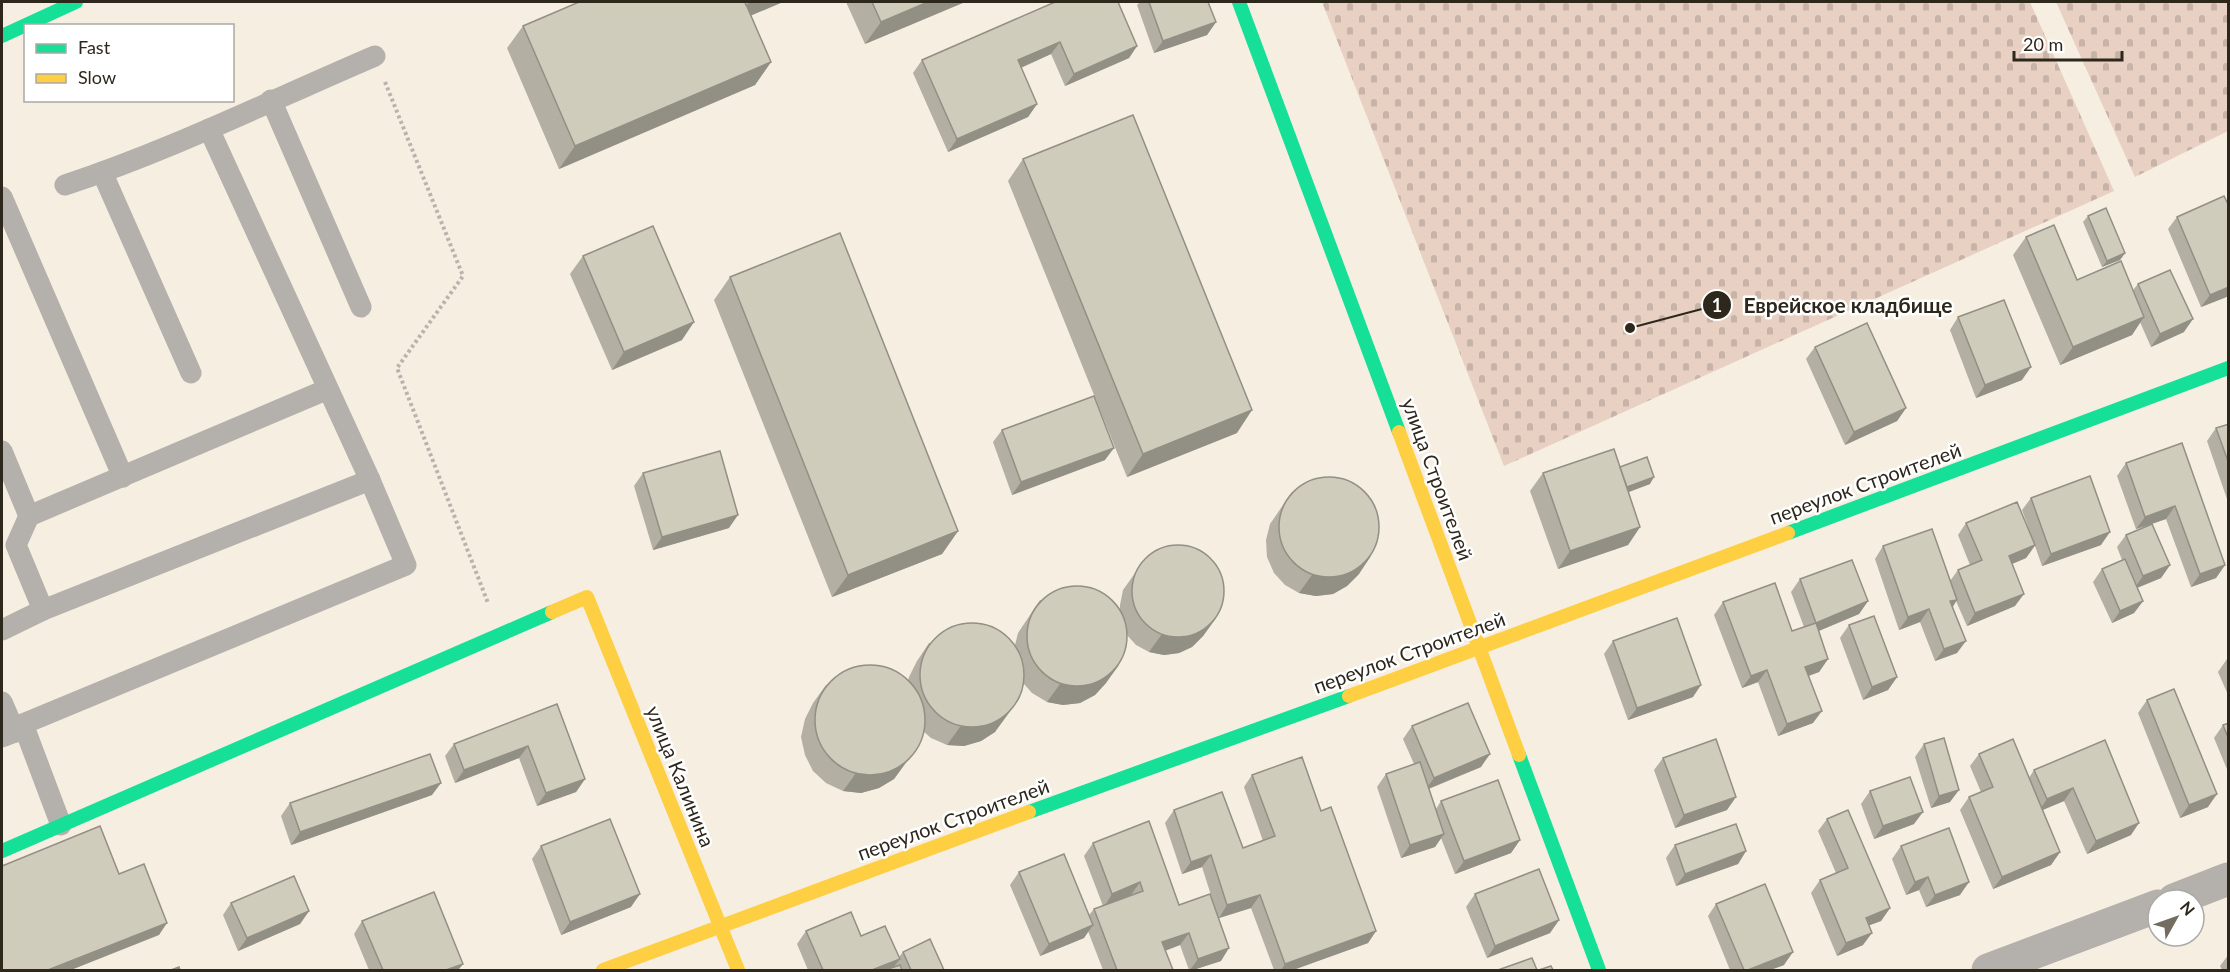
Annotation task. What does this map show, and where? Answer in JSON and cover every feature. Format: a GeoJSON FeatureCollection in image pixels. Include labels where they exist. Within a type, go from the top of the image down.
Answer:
{"type":"FeatureCollection","features":[{"type":"Feature","properties":{"kind":"street"},"geometry":{"type":"LineString","coordinates":[[28,24],[76,2]]}},
{"type":"Feature","properties":{"kind":"street","name":"улица Строителей"},"geometry":{"type":"LineString","coordinates":[[1239,2],[1599,970]]}},
{"type":"Feature","properties":{"kind":"street"},"geometry":{"type":"LineString","coordinates":[[2,36],[24,26]]}},
{"type":"Feature","properties":{"kind":"street","name":"переулок Строителей"},"geometry":{"type":"LineString","coordinates":[[603,970],[2229,368]]}},
{"type":"Feature","properties":{"kind":"street","name":"улица Калинина"},"geometry":{"type":"LineString","coordinates":[[501,634],[587,597],[738,970]]}},
{"type":"Feature","properties":{"kind":"street"},"geometry":{"type":"LineString","coordinates":[[2,851],[501,634]]}},
{"type":"Feature","properties":{"kind":"street"},"geometry":{"type":"LineString","coordinates":[[2205,888],[2229,879]]}},
{"type":"Feature","properties":{"kind":"street"},"geometry":{"type":"LineString","coordinates":[[1988,970],[2146,911]]}},
{"type":"Feature","properties":{"kind":"lane"},"geometry":{"type":"LineString","coordinates":[[65,185],[209,129],[271,100],[375,57]]}},
{"type":"Feature","properties":{"kind":"lane"},"geometry":{"type":"LineString","coordinates":[[271,100],[361,307]]}},
{"type":"Feature","properties":{"kind":"lane"},"geometry":{"type":"LineString","coordinates":[[13,731],[406,565],[370,480],[209,129]]}},
{"type":"Feature","properties":{"kind":"lane"},"geometry":{"type":"LineString","coordinates":[[102,172],[191,373]]}},
{"type":"Feature","properties":{"kind":"lane"},"geometry":{"type":"LineString","coordinates":[[2,197],[123,477]]}},
{"type":"Feature","properties":{"kind":"lane"},"geometry":{"type":"LineString","coordinates":[[43,610],[16,545],[29,516],[328,389]]}},
{"type":"Feature","properties":{"kind":"lane"},"geometry":{"type":"LineString","coordinates":[[2,452],[29,516]]}},
{"type":"Feature","properties":{"kind":"lane"},"geometry":{"type":"LineString","coordinates":[[2,630],[43,610],[370,480]]}},
{"type":"Feature","properties":{"kind":"lane"},"geometry":{"type":"LineString","coordinates":[[2,702],[13,731],[61,825]]}},
{"type":"Feature","properties":{"kind":"path"},"geometry":{"type":"LineString","coordinates":[[375,57],[463,276],[397,368],[501,634]]}},
{"type":"Feature","properties":{"kind":"green space"},"geometry":{"type":"Polygon","coordinates":[[[1322,2],[2030,2],[2114,191],[1504,466],[1322,2]]]}},
{"type":"Feature","properties":{"kind":"green space"},"geometry":{"type":"Polygon","coordinates":[[[2056,2],[2228,2],[2228,131],[2135,177],[2056,2]]]}},
{"type":"Feature","properties":{"kind":"building"},"geometry":{"type":"Polygon","coordinates":[[[579,2],[745,2],[771,62],[575,146],[523,26],[579,2]]]}},
{"type":"Feature","properties":{"kind":"building"},"geometry":{"type":"Polygon","coordinates":[[[872,2],[928,2],[881,22],[872,2]]]}},
{"type":"Feature","properties":{"kind":"building"},"geometry":{"type":"Polygon","coordinates":[[[1055,2],[1118,2],[1137,46],[1074,74],[1060,42],[1018,60],[1037,104],[957,139],[922,60],[1055,2]]]}},
{"type":"Feature","properties":{"kind":"building"},"geometry":{"type":"Polygon","coordinates":[[[1149,2],[1208,2],[1216,22],[1163,41],[1149,2]]]}},
{"type":"Feature","properties":{"kind":"building"},"geometry":{"type":"Polygon","coordinates":[[[1133,115],[1252,410],[1143,454],[1023,159],[1133,115]]]}},
{"type":"Feature","properties":{"kind":"building"},"geometry":{"type":"Polygon","coordinates":[[[2224,196],[2229,206],[2229,287],[2210,295],[2177,217],[2224,196]]]}},
{"type":"Feature","properties":{"kind":"building"},"geometry":{"type":"Polygon","coordinates":[[[2106,208],[2125,253],[2107,261],[2088,216],[2106,208]]]}},
{"type":"Feature","properties":{"kind":"building"},"geometry":{"type":"Polygon","coordinates":[[[2054,225],[2077,280],[2121,261],[2144,317],[2073,347],[2026,237],[2054,225]]]}},
{"type":"Feature","properties":{"kind":"building"},"geometry":{"type":"Polygon","coordinates":[[[653,226],[694,322],[624,352],[583,256],[653,226]]]}},
{"type":"Feature","properties":{"kind":"building"},"geometry":{"type":"Polygon","coordinates":[[[840,233],[958,531],[848,575],[730,277],[840,233]]]}},
{"type":"Feature","properties":{"kind":"building"},"geometry":{"type":"Polygon","coordinates":[[[2170,270],[2193,319],[2160,334],[2138,284],[2170,270]]]}},
{"type":"Feature","properties":{"kind":"building"},"geometry":{"type":"Polygon","coordinates":[[[2004,300],[2031,367],[1985,385],[1958,317],[2004,300]]]}},
{"type":"Feature","properties":{"kind":"building"},"geometry":{"type":"Polygon","coordinates":[[[1867,323],[1906,408],[1854,432],[1815,347],[1867,323]]]}},
{"type":"Feature","properties":{"kind":"building"},"geometry":{"type":"Polygon","coordinates":[[[1094,396],[1114,448],[1021,482],[1002,430],[1094,396]]]}},
{"type":"Feature","properties":{"kind":"building"},"geometry":{"type":"Polygon","coordinates":[[[2229,424],[2229,464],[2216,428],[2229,424]]]}},
{"type":"Feature","properties":{"kind":"building"},"geometry":{"type":"Polygon","coordinates":[[[2182,443],[2225,565],[2200,574],[2175,506],[2145,517],[2126,463],[2182,443]]]}},
{"type":"Feature","properties":{"kind":"building"},"geometry":{"type":"Polygon","coordinates":[[[1614,449],[1640,527],[1570,551],[1543,473],[1614,449]]]}},
{"type":"Feature","properties":{"kind":"building"},"geometry":{"type":"Polygon","coordinates":[[[720,451],[738,515],[662,537],[643,473],[720,451]]]}},
{"type":"Feature","properties":{"kind":"building"},"geometry":{"type":"Polygon","coordinates":[[[1647,457],[1654,477],[1627,487],[1620,467],[1647,457]]]}},
{"type":"Feature","properties":{"kind":"building"},"geometry":{"type":"Polygon","coordinates":[[[2090,476],[2110,532],[2051,554],[2031,498],[2090,476]]]}},
{"type":"Feature","properties":{"kind":"building"},"geometry":{"type":"Polygon","coordinates":[[[1329,477],[1348,480],[1365,491],[1376,508],[1379,527],[1376,546],[1365,563],[1348,574],[1329,577],[1310,574],[1293,563],[1282,546],[1279,527],[1282,508],[1293,491],[1310,480],[1329,477]]]}},
{"type":"Feature","properties":{"kind":"building"},"geometry":{"type":"Polygon","coordinates":[[[2017,502],[2035,545],[2009,556],[2024,594],[1975,613],[1958,570],[1982,560],[1966,523],[2017,502]]]}},
{"type":"Feature","properties":{"kind":"building"},"geometry":{"type":"Polygon","coordinates":[[[2152,524],[2170,565],[2143,576],[2126,535],[2152,524]]]}},
{"type":"Feature","properties":{"kind":"building"},"geometry":{"type":"Polygon","coordinates":[[[1932,529],[1957,600],[1950,601],[1966,641],[1944,649],[1929,609],[1908,617],[1883,546],[1932,529]]]}},
{"type":"Feature","properties":{"kind":"building"},"geometry":{"type":"Polygon","coordinates":[[[1178,545],[1195,549],[1210,559],[1220,574],[1224,591],[1220,608],[1210,623],[1195,633],[1178,637],[1161,633],[1146,623],[1136,608],[1132,591],[1136,574],[1146,559],[1161,549],[1178,545]]]}},
{"type":"Feature","properties":{"kind":"building"},"geometry":{"type":"Polygon","coordinates":[[[2125,559],[2143,601],[2120,611],[2102,569],[2125,559]]]}},
{"type":"Feature","properties":{"kind":"building"},"geometry":{"type":"Polygon","coordinates":[[[1852,560],[1868,601],[1816,623],[1800,579],[1852,560]]]}},
{"type":"Feature","properties":{"kind":"building"},"geometry":{"type":"Polygon","coordinates":[[[1775,583],[1792,631],[1816,623],[1828,659],[1805,667],[1822,711],[1787,724],[1767,670],[1751,676],[1723,602],[1775,583]]]}},
{"type":"Feature","properties":{"kind":"building"},"geometry":{"type":"Polygon","coordinates":[[[1077,586],[1096,589],[1113,600],[1124,617],[1127,636],[1124,655],[1113,672],[1096,683],[1077,686],[1058,683],[1041,672],[1030,655],[1027,636],[1030,617],[1041,600],[1058,589],[1077,586]]]}},
{"type":"Feature","properties":{"kind":"building"},"geometry":{"type":"Polygon","coordinates":[[[1874,616],[1897,677],[1872,687],[1849,625],[1874,616]]]}},
{"type":"Feature","properties":{"kind":"building"},"geometry":{"type":"Polygon","coordinates":[[[1677,618],[1701,685],[1637,708],[1613,641],[1677,618]]]}},
{"type":"Feature","properties":{"kind":"building"},"geometry":{"type":"Polygon","coordinates":[[[972,623],[992,627],[1009,638],[1020,655],[1024,675],[1020,695],[1009,712],[992,723],[972,727],[952,723],[935,712],[924,695],[920,675],[924,655],[935,638],[952,627],[972,623]]]}},
{"type":"Feature","properties":{"kind":"building"},"geometry":{"type":"Polygon","coordinates":[[[870,665],[891,669],[909,681],[921,699],[925,720],[921,741],[909,759],[891,771],[870,775],[849,771],[831,759],[819,741],[815,720],[819,699],[831,681],[849,669],[870,665]]]}},
{"type":"Feature","properties":{"kind":"building"},"geometry":{"type":"Polygon","coordinates":[[[2174,689],[2217,794],[2189,805],[2147,700],[2174,689]]]}},
{"type":"Feature","properties":{"kind":"building"},"geometry":{"type":"Polygon","coordinates":[[[1468,703],[1490,754],[1434,778],[1412,726],[1468,703]]]}},
{"type":"Feature","properties":{"kind":"building"},"geometry":{"type":"Polygon","coordinates":[[[557,704],[585,779],[546,793],[528,746],[464,770],[454,744],[557,704]]]}},
{"type":"Feature","properties":{"kind":"building"},"geometry":{"type":"Polygon","coordinates":[[[2229,723],[2229,740],[2223,725],[2229,723]]]}},
{"type":"Feature","properties":{"kind":"building"},"geometry":{"type":"Polygon","coordinates":[[[1944,738],[1959,790],[1939,796],[1924,744],[1944,738]]]}},
{"type":"Feature","properties":{"kind":"building"},"geometry":{"type":"Polygon","coordinates":[[[1716,739],[1736,797],[1684,815],[1663,758],[1716,739]]]}},
{"type":"Feature","properties":{"kind":"building"},"geometry":{"type":"Polygon","coordinates":[[[2013,739],[2060,852],[2002,877],[1969,797],[1993,787],[1979,754],[2013,739]]]}},
{"type":"Feature","properties":{"kind":"building"},"geometry":{"type":"Polygon","coordinates":[[[2105,740],[2139,823],[2096,841],[2073,788],[2047,799],[2034,770],[2105,740]]]}},
{"type":"Feature","properties":{"kind":"building"},"geometry":{"type":"Polygon","coordinates":[[[430,754],[441,783],[300,832],[290,803],[430,754]]]}},
{"type":"Feature","properties":{"kind":"building"},"geometry":{"type":"Polygon","coordinates":[[[1302,757],[1321,811],[1331,807],[1376,931],[1285,964],[1260,895],[1227,905],[1211,855],[1191,862],[1174,810],[1222,792],[1243,848],[1275,836],[1252,775],[1302,757]]]}},
{"type":"Feature","properties":{"kind":"building"},"geometry":{"type":"Polygon","coordinates":[[[1420,762],[1444,834],[1410,845],[1386,774],[1420,762]]]}},
{"type":"Feature","properties":{"kind":"building"},"geometry":{"type":"Polygon","coordinates":[[[1910,777],[1923,812],[1883,826],[1870,791],[1910,777]]]}},
{"type":"Feature","properties":{"kind":"building"},"geometry":{"type":"Polygon","coordinates":[[[1498,780],[1520,840],[1464,861],[1441,801],[1498,780]]]}},
{"type":"Feature","properties":{"kind":"building"},"geometry":{"type":"Polygon","coordinates":[[[1848,810],[1890,908],[1866,918],[1872,933],[1846,943],[1820,880],[1848,868],[1827,819],[1848,810]]]}},
{"type":"Feature","properties":{"kind":"building"},"geometry":{"type":"Polygon","coordinates":[[[610,819],[640,894],[570,922],[541,846],[610,819]]]}},
{"type":"Feature","properties":{"kind":"building"},"geometry":{"type":"Polygon","coordinates":[[[1149,821],[1179,905],[1210,894],[1229,948],[1198,959],[1189,933],[1162,942],[1173,970],[1117,970],[1094,909],[1143,891],[1140,882],[1112,894],[1093,843],[1149,821]]]}},
{"type":"Feature","properties":{"kind":"building"},"geometry":{"type":"Polygon","coordinates":[[[1736,824],[1746,851],[1685,874],[1675,845],[1736,824]]]}},
{"type":"Feature","properties":{"kind":"building"},"geometry":{"type":"Polygon","coordinates":[[[100,826],[119,874],[144,864],[167,923],[48,970],[2,970],[2,866],[100,826]]]}},
{"type":"Feature","properties":{"kind":"building"},"geometry":{"type":"Polygon","coordinates":[[[1949,828],[1969,882],[1935,895],[1928,877],[1915,882],[1901,846],[1949,828]]]}},
{"type":"Feature","properties":{"kind":"building"},"geometry":{"type":"Polygon","coordinates":[[[1064,854],[1093,925],[1049,944],[1019,872],[1064,854]]]}},
{"type":"Feature","properties":{"kind":"building"},"geometry":{"type":"Polygon","coordinates":[[[1539,869],[1559,920],[1495,946],[1475,894],[1539,869]]]}},
{"type":"Feature","properties":{"kind":"building"},"geometry":{"type":"Polygon","coordinates":[[[294,876],[309,911],[247,938],[231,903],[294,876]]]}},
{"type":"Feature","properties":{"kind":"building"},"geometry":{"type":"Polygon","coordinates":[[[1765,884],[1793,952],[1744,970],[1716,904],[1765,884]]]}},
{"type":"Feature","properties":{"kind":"building"},"geometry":{"type":"Polygon","coordinates":[[[434,892],[463,964],[446,970],[383,970],[362,921],[434,892]]]}},
{"type":"Feature","properties":{"kind":"building"},"geometry":{"type":"Polygon","coordinates":[[[851,912],[861,936],[885,926],[900,959],[872,970],[823,970],[806,931],[851,912]]]}},
{"type":"Feature","properties":{"kind":"building"},"geometry":{"type":"Polygon","coordinates":[[[930,939],[944,970],[911,970],[903,952],[930,939]]]}},
{"type":"Feature","properties":{"kind":"building"},"geometry":{"type":"Polygon","coordinates":[[[1532,958],[1537,970],[1498,970],[1532,958]]]}},
{"type":"Feature","properties":{"kind":"building"},"geometry":{"type":"Polygon","coordinates":[[[900,965],[902,970],[885,970],[900,965]]]}},
{"type":"Feature","properties":{"kind":"building"},"geometry":{"type":"Polygon","coordinates":[[[1551,966],[1553,970],[1539,970],[1551,966]]]}},
{"type":"Feature","properties":{"kind":"traffic: fast"},"geometry":{"type":"LineString","coordinates":[[28,24],[76,2]]}},
{"type":"Feature","properties":{"kind":"traffic: fast"},"geometry":{"type":"LineString","coordinates":[[1239,2],[1399,432]]}},
{"type":"Feature","properties":{"kind":"traffic: fast"},"geometry":{"type":"LineString","coordinates":[[2,36],[24,26]]}},
{"type":"Feature","properties":{"kind":"traffic: fast"},"geometry":{"type":"LineString","coordinates":[[1788,533],[2228,368]]}},
{"type":"Feature","properties":{"kind":"traffic: fast"},"geometry":{"type":"LineString","coordinates":[[2,851],[552,612]]}},
{"type":"Feature","properties":{"kind":"traffic: fast"},"geometry":{"type":"LineString","coordinates":[[1029,812],[1349,696]]}},
{"type":"Feature","properties":{"kind":"traffic: fast"},"geometry":{"type":"LineString","coordinates":[[1519,755],[1599,970]]}},
{"type":"Feature","properties":{"kind":"traffic: slow"},"geometry":{"type":"LineString","coordinates":[[1399,432],[1519,755]]}},
{"type":"Feature","properties":{"kind":"traffic: slow"},"geometry":{"type":"LineString","coordinates":[[1349,696],[1788,533]]}},
{"type":"Feature","properties":{"kind":"traffic: slow"},"geometry":{"type":"LineString","coordinates":[[552,612],[587,597],[738,970]]}},
{"type":"Feature","properties":{"kind":"traffic: slow"},"geometry":{"type":"LineString","coordinates":[[603,970],[1029,812]]}},
{"type":"Feature","properties":{"kind":"place","name":"Еврейское кладбище"},"geometry":{"type":"Point","coordinates":[1630,328]}}]}
